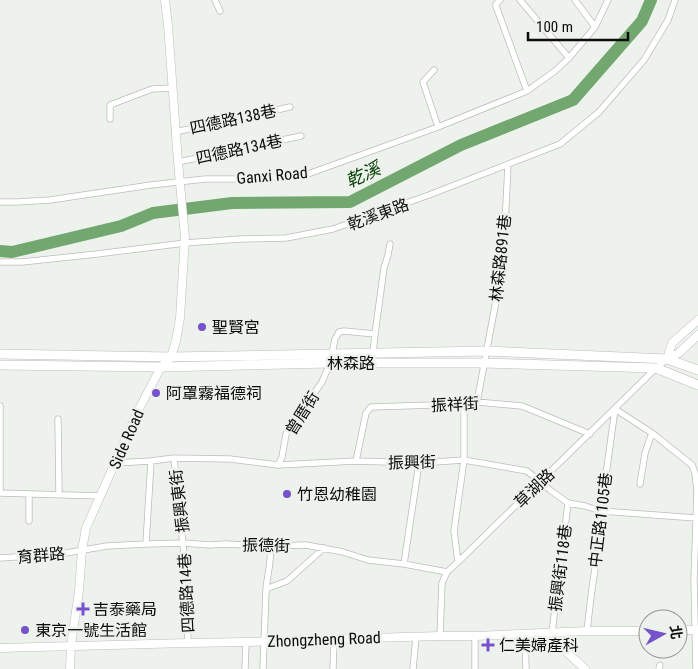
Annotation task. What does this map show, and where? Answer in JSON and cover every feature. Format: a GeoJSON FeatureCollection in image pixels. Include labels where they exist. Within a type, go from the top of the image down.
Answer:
{"type":"FeatureCollection","features":[{"type":"Feature","properties":{"kind":"main road","name":"林森路"},"geometry":{"type":"LineString","coordinates":[[0,365],[160,368],[331,359],[373,353],[486,351],[667,359],[698,370]]}},
{"type":"Feature","properties":{"kind":"main road","name":"林森路"},"geometry":{"type":"LineString","coordinates":[[0,354],[331,359],[656,368],[698,385]]}},
{"type":"Feature","properties":{"kind":"street"},"geometry":{"type":"LineString","coordinates":[[165,0],[185,240],[180,318],[171,357]]}},
{"type":"Feature","properties":{"kind":"street"},"geometry":{"type":"LineString","coordinates":[[215,0],[220,11]]}},
{"type":"Feature","properties":{"kind":"street"},"geometry":{"type":"LineString","coordinates":[[500,0],[496,6],[527,91]]}},
{"type":"Feature","properties":{"kind":"street"},"geometry":{"type":"LineString","coordinates":[[520,0],[568,58]]}},
{"type":"Feature","properties":{"kind":"street"},"geometry":{"type":"LineString","coordinates":[[575,0],[595,27]]}},
{"type":"Feature","properties":{"kind":"street","name":"Ganxi Road"},"geometry":{"type":"LineString","coordinates":[[0,202],[50,200],[205,179],[257,179],[308,174],[438,127],[527,91],[555,71],[568,58],[595,27],[608,0]]}},
{"type":"Feature","properties":{"kind":"street","name":"乾溪東路"},"geometry":{"type":"LineString","coordinates":[[0,262],[50,259],[185,240],[286,238],[333,230],[508,165],[560,144],[599,112],[644,60],[668,20],[675,0]]}},
{"type":"Feature","properties":{"kind":"street"},"geometry":{"type":"LineString","coordinates":[[434,70],[423,82],[438,127]]}},
{"type":"Feature","properties":{"kind":"street"},"geometry":{"type":"LineString","coordinates":[[110,119],[110,104],[152,89],[173,88]]}},
{"type":"Feature","properties":{"kind":"street","name":"四德路138巷"},"geometry":{"type":"LineString","coordinates":[[175,132],[290,106]]}},
{"type":"Feature","properties":{"kind":"street","name":"四德路134巷"},"geometry":{"type":"LineString","coordinates":[[178,162],[301,136]]}},
{"type":"Feature","properties":{"kind":"street","name":"林森路891巷"},"geometry":{"type":"LineString","coordinates":[[476,402],[495,306],[504,234],[508,165]]}},
{"type":"Feature","properties":{"kind":"street"},"geometry":{"type":"LineString","coordinates":[[373,353],[384,268],[390,244]]}},
{"type":"Feature","properties":{"kind":"street"},"geometry":{"type":"LineString","coordinates":[[667,359],[672,343],[698,320]]}},
{"type":"Feature","properties":{"kind":"street","name":"曾厝街"},"geometry":{"type":"LineString","coordinates":[[278,465],[282,457],[286,434],[322,382],[331,359],[335,339],[340,332],[375,334]]}},
{"type":"Feature","properties":{"kind":"street"},"geometry":{"type":"LineString","coordinates":[[667,359],[679,353],[698,335]]}},
{"type":"Feature","properties":{"kind":"street","name":"Side Road"},"geometry":{"type":"LineString","coordinates":[[70,669],[86,528],[139,409],[160,368],[171,357]]}},
{"type":"Feature","properties":{"kind":"street","name":"草湖路"},"geometry":{"type":"LineString","coordinates":[[447,572],[667,359]]}},
{"type":"Feature","properties":{"kind":"street","name":"振祥街"},"geometry":{"type":"LineString","coordinates":[[356,461],[366,413],[371,408],[476,402],[522,406],[590,434]]}},
{"type":"Feature","properties":{"kind":"street"},"geometry":{"type":"LineString","coordinates":[[458,562],[454,531],[464,460],[464,404]]}},
{"type":"Feature","properties":{"kind":"street"},"geometry":{"type":"LineString","coordinates":[[0,406],[0,493],[101,496]]}},
{"type":"Feature","properties":{"kind":"street"},"geometry":{"type":"LineString","coordinates":[[615,409],[652,433],[692,465],[695,473],[698,491],[696,518],[697,556],[694,580],[696,669]]}},
{"type":"Feature","properties":{"kind":"street","name":"中正路1105巷"},"geometry":{"type":"LineString","coordinates":[[587,632],[590,596],[600,534],[601,511],[615,409]]}},
{"type":"Feature","properties":{"kind":"street"},"geometry":{"type":"LineString","coordinates":[[58,419],[59,494]]}},
{"type":"Feature","properties":{"kind":"street"},"geometry":{"type":"LineString","coordinates":[[640,484],[644,453],[652,433]]}},
{"type":"Feature","properties":{"kind":"street","name":"振興街"},"geometry":{"type":"LineString","coordinates":[[115,463],[174,458],[230,459],[278,465],[356,461],[419,463],[464,460],[528,471],[568,503],[601,511],[696,518]]}},
{"type":"Feature","properties":{"kind":"street","name":"振興東街"},"geometry":{"type":"LineString","coordinates":[[174,458],[184,543]]}},
{"type":"Feature","properties":{"kind":"street"},"geometry":{"type":"LineString","coordinates":[[146,544],[152,461]]}},
{"type":"Feature","properties":{"kind":"street"},"geometry":{"type":"LineString","coordinates":[[404,564],[419,463]]}},
{"type":"Feature","properties":{"kind":"street"},"geometry":{"type":"LineString","coordinates":[[29,494],[29,521]]}},
{"type":"Feature","properties":{"kind":"street","name":"振興街118巷"},"geometry":{"type":"LineString","coordinates":[[549,633],[568,503]]}},
{"type":"Feature","properties":{"kind":"street","name":"振德街"},"geometry":{"type":"LineString","coordinates":[[82,550],[107,546],[184,543],[209,545],[306,545],[344,552],[368,560],[447,572]]}},
{"type":"Feature","properties":{"kind":"street","name":"四德路14巷"},"geometry":{"type":"LineString","coordinates":[[184,543],[188,596],[188,642]]}},
{"type":"Feature","properties":{"kind":"street"},"geometry":{"type":"LineString","coordinates":[[262,669],[266,589],[271,554],[270,546]]}},
{"type":"Feature","properties":{"kind":"street"},"geometry":{"type":"LineString","coordinates":[[266,589],[287,581],[324,548]]}},
{"type":"Feature","properties":{"kind":"street","name":"育群路"},"geometry":{"type":"LineString","coordinates":[[0,558],[82,550]]}},
{"type":"Feature","properties":{"kind":"street"},"geometry":{"type":"LineString","coordinates":[[440,636],[442,583],[447,572]]}},
{"type":"Feature","properties":{"kind":"street","name":"Zhongzheng Road"},"geometry":{"type":"LineString","coordinates":[[0,648],[638,631]]}},
{"type":"Feature","properties":{"kind":"street"},"geometry":{"type":"LineString","coordinates":[[549,633],[583,668]]}},
{"type":"Feature","properties":{"kind":"street"},"geometry":{"type":"LineString","coordinates":[[525,634],[526,669]]}},
{"type":"Feature","properties":{"kind":"street"},"geometry":{"type":"LineString","coordinates":[[475,636],[475,669]]}},
{"type":"Feature","properties":{"kind":"street"},"geometry":{"type":"LineString","coordinates":[[413,669],[416,637]]}},
{"type":"Feature","properties":{"kind":"street"},"geometry":{"type":"LineString","coordinates":[[333,669],[334,639]]}},
{"type":"Feature","properties":{"kind":"street"},"geometry":{"type":"LineString","coordinates":[[245,669],[246,642]]}},
{"type":"Feature","properties":{"kind":"waterway","name":"乾溪"},"geometry":{"type":"LineString","coordinates":[[0,251],[12,252],[121,226],[153,213],[232,203],[350,202],[461,145],[573,100],[642,21],[651,0]]}},
{"type":"Feature","properties":{"kind":"place","name":"聖賢宮"},"geometry":{"type":"Point","coordinates":[202,327]}},
{"type":"Feature","properties":{"kind":"place","name":"阿罩霧福德祠"},"geometry":{"type":"Point","coordinates":[156,393]}},
{"type":"Feature","properties":{"kind":"place","name":"竹恩幼稚園"},"geometry":{"type":"Point","coordinates":[287,494]}},
{"type":"Feature","properties":{"kind":"place","name":"吉泰藥局"},"geometry":{"type":"Point","coordinates":[83,609]}},
{"type":"Feature","properties":{"kind":"place","name":"東京一號生活館"},"geometry":{"type":"Point","coordinates":[25,630]}},
{"type":"Feature","properties":{"kind":"place","name":"仁美婦產科"},"geometry":{"type":"Point","coordinates":[488,645]}}]}
